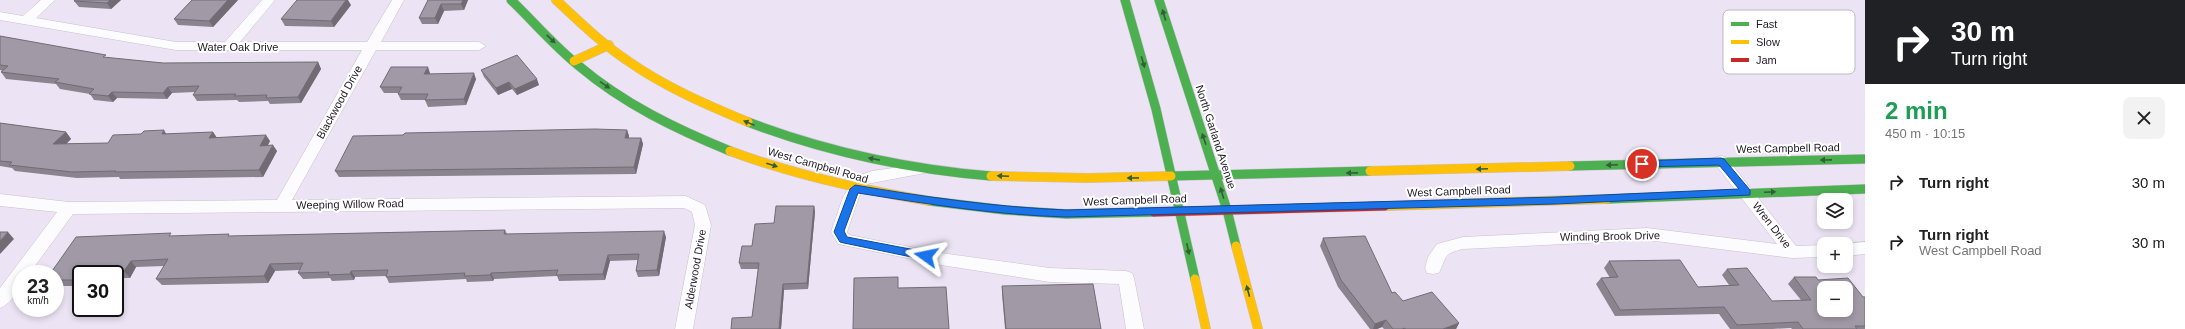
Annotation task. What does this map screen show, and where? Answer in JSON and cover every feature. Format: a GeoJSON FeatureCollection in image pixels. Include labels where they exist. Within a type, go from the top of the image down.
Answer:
{"type":"FeatureCollection","features":[{"type":"Feature","properties":{"kind":"main road","name":"West Campbell Road"},"geometry":{"type":"LineString","coordinates":[[511,0],[588,74],[639,109],[706,141],[778,167],[855,189],[944,203],[1024,212],[1066,214],[1556,201],[1865,189]]}},
{"type":"Feature","properties":{"kind":"main road","name":"West Campbell Road"},"geometry":{"type":"LineString","coordinates":[[556,0],[608,45],[650,75],[724,112],[760,127],[850,154],[923,168],[982,175],[1055,178],[1172,177],[1721,161],[1865,159]]}},
{"type":"Feature","properties":{"kind":"main road"},"geometry":{"type":"LineString","coordinates":[[1125,0],[1156,109],[1206,329]]}},
{"type":"Feature","properties":{"kind":"main road","name":"North Garland Avenue"},"geometry":{"type":"LineString","coordinates":[[1159,0],[1227,210],[1258,329]]}},
{"type":"Feature","properties":{"kind":"main road"},"geometry":{"type":"LineString","coordinates":[[574,61],[608,45]]}},
{"type":"Feature","properties":{"kind":"street"},"geometry":{"type":"LineString","coordinates":[[27,19],[49,0]]}},
{"type":"Feature","properties":{"kind":"street"},"geometry":{"type":"LineString","coordinates":[[228,47],[269,0]]}},
{"type":"Feature","properties":{"kind":"street","name":"Blackwood Drive"},"geometry":{"type":"LineString","coordinates":[[282,205],[370,46],[398,0]]}},
{"type":"Feature","properties":{"kind":"street","name":"Water Oak Drive"},"geometry":{"type":"LineString","coordinates":[[0,16],[27,19],[176,46],[479,46]]}},
{"type":"Feature","properties":{"kind":"street","name":"Wren Drive"},"geometry":{"type":"LineString","coordinates":[[1721,161],[1792,252]]}},
{"type":"Feature","properties":{"kind":"street"},"geometry":{"type":"LineString","coordinates":[[923,168],[862,179],[855,189],[839,232],[844,240],[941,259],[1050,275],[1126,278],[1135,329]]}},
{"type":"Feature","properties":{"kind":"street","name":"Weeping Willow Road"},"geometry":{"type":"LineString","coordinates":[[0,200],[69,208],[668,201],[686,202],[699,208]]}},
{"type":"Feature","properties":{"kind":"street"},"geometry":{"type":"LineString","coordinates":[[0,301],[69,208]]}},
{"type":"Feature","properties":{"kind":"street","name":"Alderwood Drive"},"geometry":{"type":"LineString","coordinates":[[684,329],[702,240],[703,225],[699,208]]}},
{"type":"Feature","properties":{"kind":"street","name":"Winding Brook Drive"},"geometry":{"type":"LineString","coordinates":[[1433,268],[1436,257],[1442,248],[1463,243],[1604,234],[1670,235],[1792,252],[1817,252]]}},
{"type":"Feature","properties":{"kind":"street"},"geometry":{"type":"LineString","coordinates":[[1853,249],[1865,248]]}},
{"type":"Feature","properties":{"kind":"building"},"geometry":{"type":"Polygon","coordinates":[[[110,0],[107,3],[74,1],[110,0]]]}},
{"type":"Feature","properties":{"kind":"building"},"geometry":{"type":"Polygon","coordinates":[[[192,0],[228,0],[209,21],[174,19],[192,0]]]}},
{"type":"Feature","properties":{"kind":"building"},"geometry":{"type":"Polygon","coordinates":[[[297,0],[346,0],[331,21],[281,19],[297,0]]]}},
{"type":"Feature","properties":{"kind":"building"},"geometry":{"type":"Polygon","coordinates":[[[428,0],[463,0],[461,4],[441,4],[435,18],[419,18],[428,0]]]}},
{"type":"Feature","properties":{"kind":"building"},"geometry":{"type":"Polygon","coordinates":[[[0,36],[106,55],[103,57],[163,63],[318,62],[298,97],[266,98],[267,95],[234,96],[236,94],[193,95],[199,86],[168,87],[163,93],[112,92],[108,96],[89,94],[94,89],[55,82],[59,79],[1,72],[8,66],[0,65],[0,36]]]}},
{"type":"Feature","properties":{"kind":"building"},"geometry":{"type":"Polygon","coordinates":[[[517,55],[537,79],[515,89],[509,82],[496,88],[481,70],[517,55]]]}},
{"type":"Feature","properties":{"kind":"building"},"geometry":{"type":"Polygon","coordinates":[[[391,67],[428,67],[424,74],[474,73],[464,99],[425,100],[428,94],[398,94],[402,87],[380,87],[391,67]]]}},
{"type":"Feature","properties":{"kind":"building"},"geometry":{"type":"Polygon","coordinates":[[[0,123],[66,132],[53,144],[108,143],[113,135],[141,134],[144,131],[164,130],[162,134],[213,132],[209,138],[266,135],[260,146],[273,145],[259,170],[72,172],[9,165],[12,162],[0,161],[0,123]]]}},
{"type":"Feature","properties":{"kind":"building"},"geometry":{"type":"Polygon","coordinates":[[[595,129],[627,130],[625,138],[641,138],[634,167],[335,171],[353,136],[403,135],[405,133],[595,129]]]}},
{"type":"Feature","properties":{"kind":"building"},"geometry":{"type":"Polygon","coordinates":[[[776,206],[814,206],[807,283],[783,284],[779,329],[731,329],[732,318],[752,317],[759,263],[739,263],[742,246],[752,246],[755,224],[774,223],[776,206]]]}},
{"type":"Feature","properties":{"kind":"building"},"geometry":{"type":"Polygon","coordinates":[[[505,230],[504,234],[664,231],[657,270],[636,271],[639,254],[608,255],[603,274],[556,275],[558,270],[491,273],[490,275],[464,276],[465,273],[386,277],[388,270],[351,271],[350,274],[328,275],[329,272],[298,273],[303,263],[270,264],[264,276],[156,279],[168,259],[131,261],[124,271],[124,265],[72,265],[72,280],[64,280],[64,265],[56,265],[76,237],[171,233],[169,236],[229,234],[228,236],[505,230]]]}},
{"type":"Feature","properties":{"kind":"building"},"geometry":{"type":"Polygon","coordinates":[[[0,232],[8,232],[0,241],[0,232]]]}},
{"type":"Feature","properties":{"kind":"building"},"geometry":{"type":"Polygon","coordinates":[[[1365,236],[1392,293],[1395,292],[1403,301],[1432,292],[1459,323],[1443,329],[1393,329],[1386,320],[1375,324],[1341,280],[1323,238],[1365,236]]]}},
{"type":"Feature","properties":{"kind":"building"},"geometry":{"type":"Polygon","coordinates":[[[1680,260],[1698,287],[1739,285],[1727,269],[1747,268],[1772,301],[1811,300],[1794,277],[1816,277],[1818,280],[1848,278],[1850,281],[1817,281],[1817,317],[1853,317],[1853,284],[1863,297],[1865,297],[1865,326],[1855,326],[1857,329],[1803,329],[1798,322],[1737,325],[1724,307],[1620,310],[1601,278],[1618,277],[1609,261],[1680,260]]]}},
{"type":"Feature","properties":{"kind":"building"},"geometry":{"type":"Polygon","coordinates":[[[898,277],[898,288],[946,287],[949,329],[853,329],[854,278],[898,277]]]}},
{"type":"Feature","properties":{"kind":"building"},"geometry":{"type":"Polygon","coordinates":[[[1093,284],[1101,329],[1006,329],[1002,286],[1093,284]]]}},
{"type":"Feature","properties":{"kind":"traffic: fast"},"geometry":{"type":"LineString","coordinates":[[511,0],[552,42],[595,80],[631,104],[670,125],[730,151]]}},
{"type":"Feature","properties":{"kind":"traffic: fast"},"geometry":{"type":"LineString","coordinates":[[1125,0],[1156,109],[1195,279]]}},
{"type":"Feature","properties":{"kind":"traffic: fast"},"geometry":{"type":"LineString","coordinates":[[1159,0],[1227,210],[1236,246]]}},
{"type":"Feature","properties":{"kind":"traffic: fast"},"geometry":{"type":"LineString","coordinates":[[748,122],[807,143],[868,159],[929,170],[991,176]]}},
{"type":"Feature","properties":{"kind":"traffic: fast"},"geometry":{"type":"LineString","coordinates":[[1570,166],[1865,159]]}},
{"type":"Feature","properties":{"kind":"traffic: fast"},"geometry":{"type":"LineString","coordinates":[[1171,176],[1370,171]]}},
{"type":"Feature","properties":{"kind":"traffic: fast"},"geometry":{"type":"LineString","coordinates":[[1607,199],[1865,189]]}},
{"type":"Feature","properties":{"kind":"traffic: fast"},"geometry":{"type":"LineString","coordinates":[[930,201],[1005,210],[1066,214],[1154,212]]}},
{"type":"Feature","properties":{"kind":"traffic: slow"},"geometry":{"type":"LineString","coordinates":[[556,0],[585,27],[638,68],[692,98],[748,122]]}},
{"type":"Feature","properties":{"kind":"traffic: slow"},"geometry":{"type":"LineString","coordinates":[[574,61],[609,45]]}},
{"type":"Feature","properties":{"kind":"traffic: slow"},"geometry":{"type":"LineString","coordinates":[[730,151],[803,175],[879,192],[930,201]]}},
{"type":"Feature","properties":{"kind":"traffic: slow"},"geometry":{"type":"LineString","coordinates":[[1370,171],[1570,166]]}},
{"type":"Feature","properties":{"kind":"traffic: slow"},"geometry":{"type":"LineString","coordinates":[[991,176],[1087,178],[1171,176]]}},
{"type":"Feature","properties":{"kind":"traffic: slow"},"geometry":{"type":"LineString","coordinates":[[1385,206],[1607,199]]}},
{"type":"Feature","properties":{"kind":"traffic: slow"},"geometry":{"type":"LineString","coordinates":[[1236,246],[1258,329]]}},
{"type":"Feature","properties":{"kind":"traffic: slow"},"geometry":{"type":"LineString","coordinates":[[1195,279],[1206,329]]}},
{"type":"Feature","properties":{"kind":"traffic: jam"},"geometry":{"type":"LineString","coordinates":[[1154,212],[1385,206]]}},
{"type":"Feature","properties":{"kind":"route"},"geometry":{"type":"LineString","coordinates":[[926,256],[844,240],[839,232],[855,189],[944,203],[1024,212],[1066,214],[1556,201],[1747,193],[1721,161],[1642,164]]}}]}
